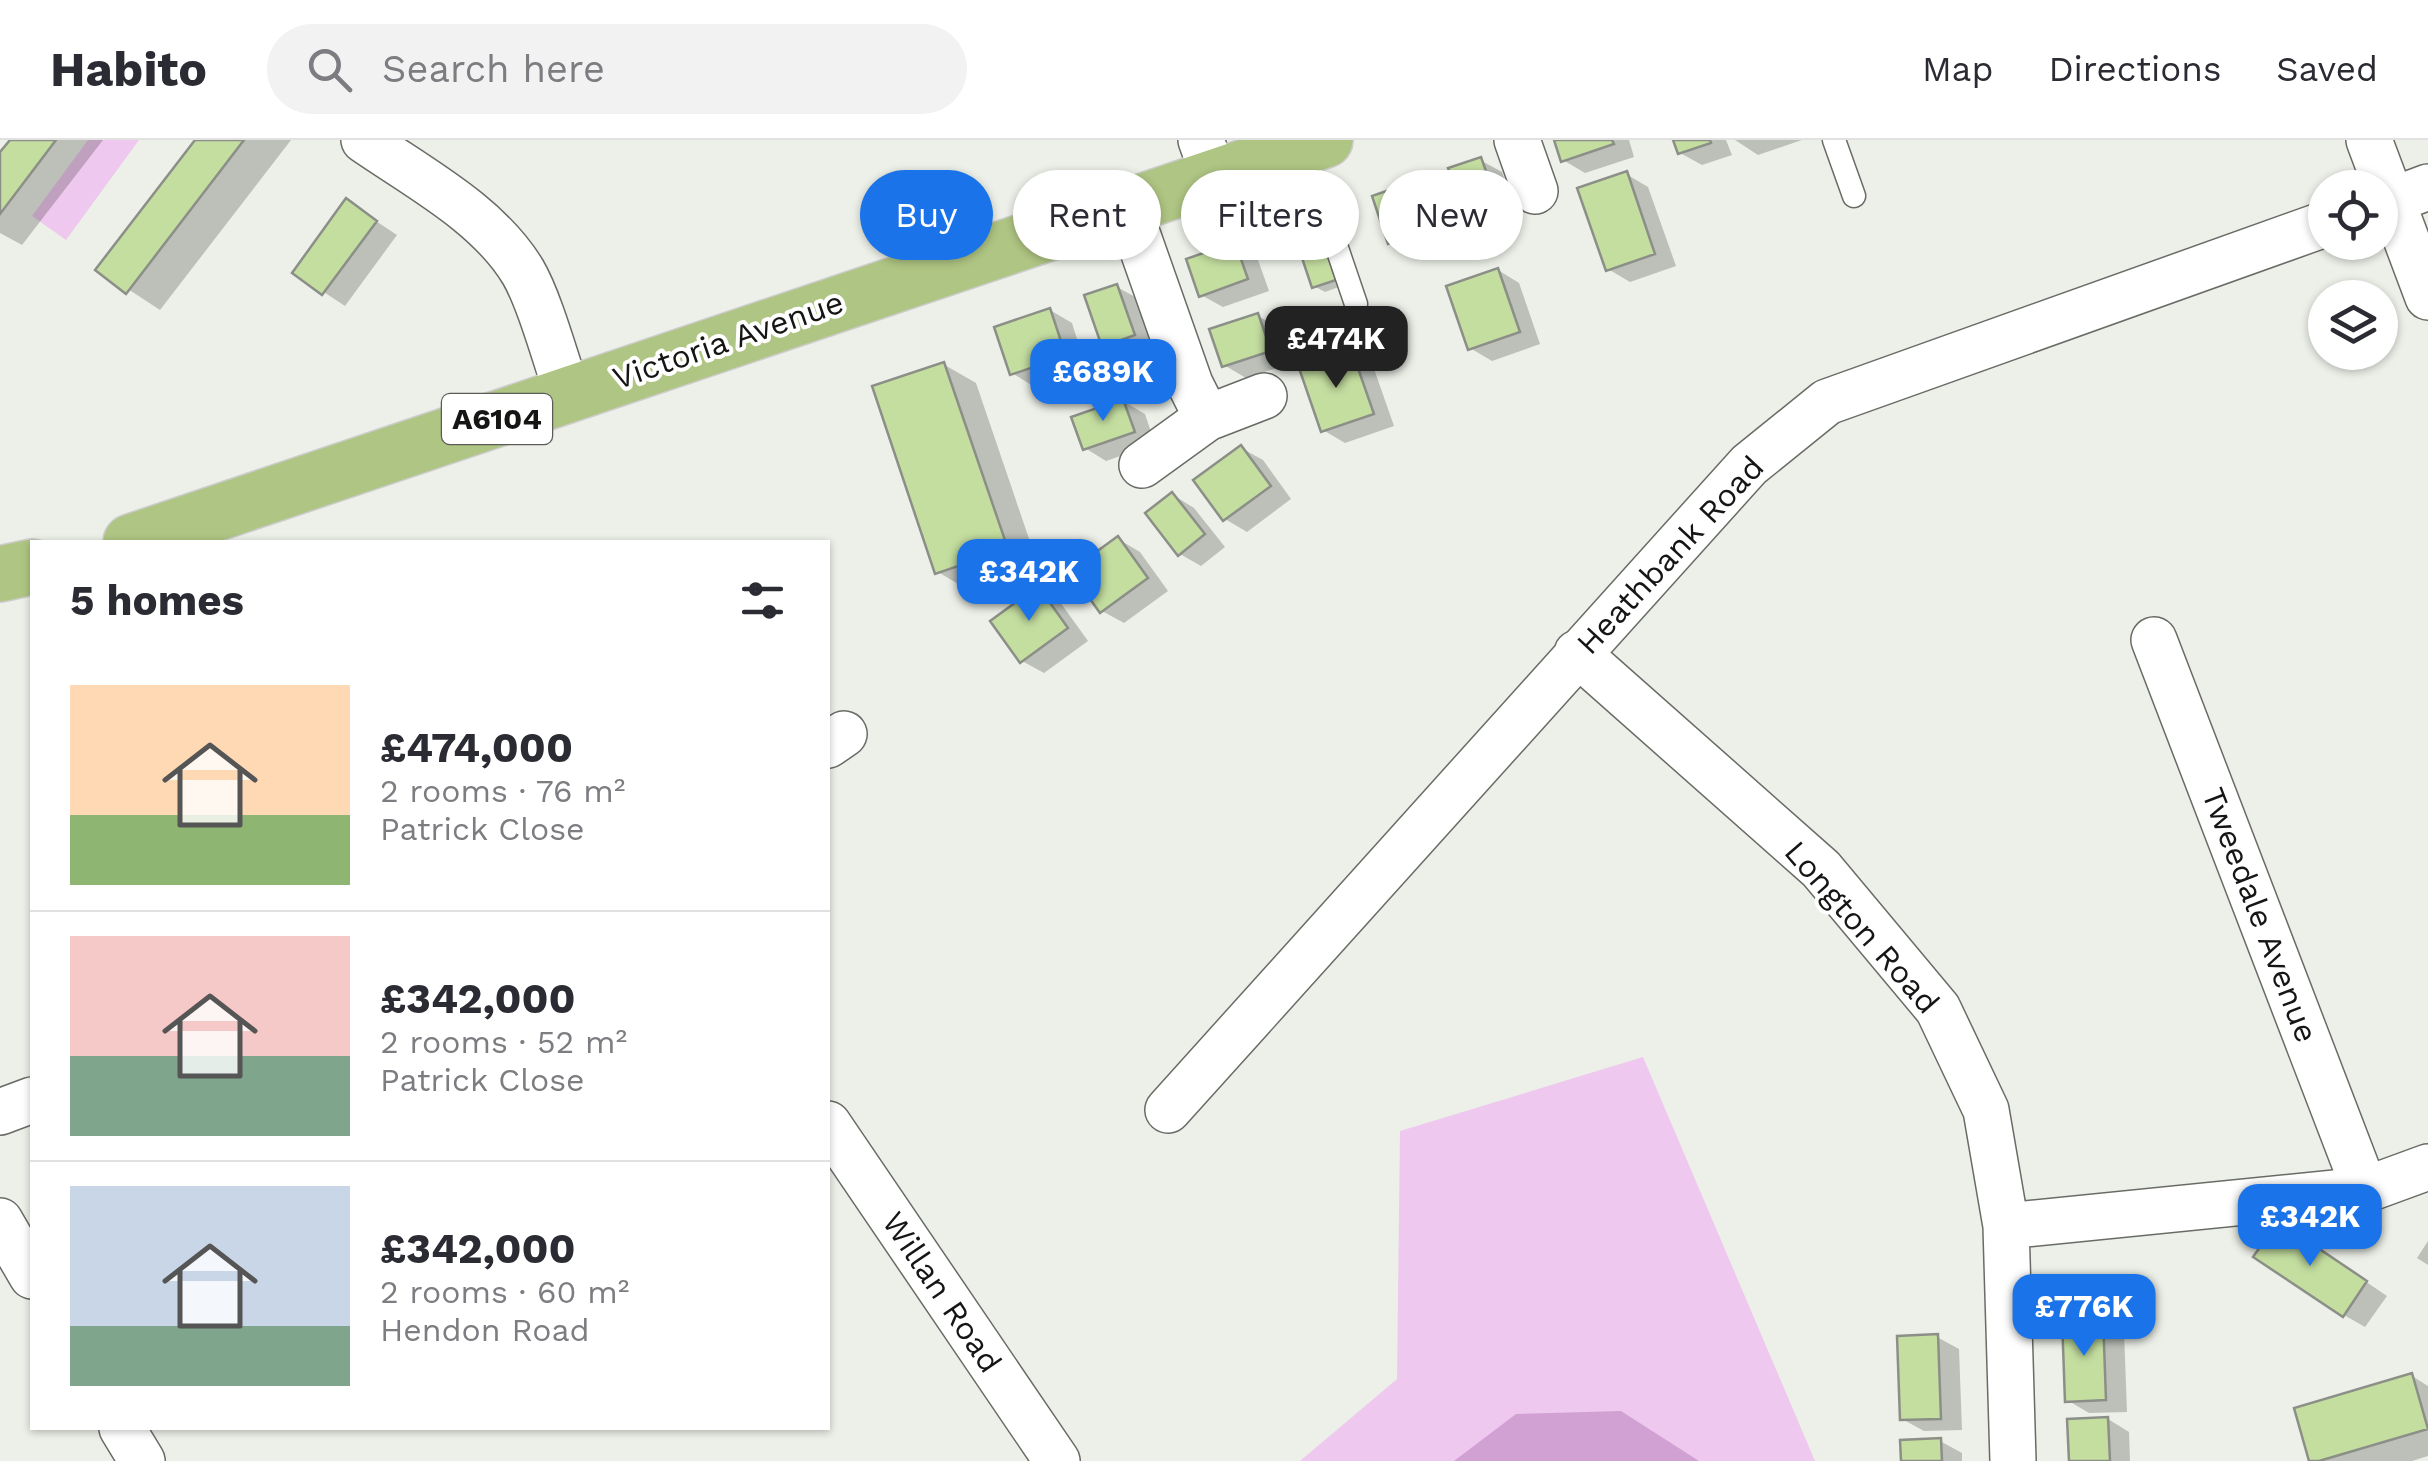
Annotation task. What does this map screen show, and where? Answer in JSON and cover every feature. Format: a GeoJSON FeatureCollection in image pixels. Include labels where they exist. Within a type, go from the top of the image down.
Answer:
{"type":"FeatureCollection","features":[{"type":"Feature","properties":{"kind":"main road","name":"Victoria Avenue"},"geometry":{"type":"LineString","coordinates":[[1161,188],[1208,159],[1314,144]]}},
{"type":"Feature","properties":{"kind":"main road","name":"Victoria Avenue"},"geometry":{"type":"LineString","coordinates":[[144,540],[216,529],[568,395],[1013,245]]}},
{"type":"Feature","properties":{"kind":"main road"},"geometry":{"type":"LineString","coordinates":[[0,574],[30,568]]}},
{"type":"Feature","properties":{"kind":"street"},"geometry":{"type":"LineString","coordinates":[[364,140],[473,216],[502,244],[524,274],[568,395]]}},
{"type":"Feature","properties":{"kind":"street"},"geometry":{"type":"LineString","coordinates":[[1517,140],[1535,191]]}},
{"type":"Feature","properties":{"kind":"street"},"geometry":{"type":"LineString","coordinates":[[2369,140],[2400,198],[2428,297]]}},
{"type":"Feature","properties":{"kind":"street","name":"Heathbank Road"},"geometry":{"type":"LineString","coordinates":[[1168,1110],[1749,465],[1827,402],[2308,230]]}},
{"type":"Feature","properties":{"kind":"street"},"geometry":{"type":"LineString","coordinates":[[1146,260],[1190,384],[1207,418]]}},
{"type":"Feature","properties":{"kind":"street"},"geometry":{"type":"LineString","coordinates":[[1142,465],[1207,418],[1264,396]]}},
{"type":"Feature","properties":{"kind":"street","name":"Tweedale Avenue"},"geometry":{"type":"LineString","coordinates":[[2154,640],[2366,1190]]}},
{"type":"Feature","properties":{"kind":"street","name":"Longton Road"},"geometry":{"type":"LineString","coordinates":[[1577,653],[1821,868],[1938,1010],[1986,1110],[2006,1226],[2013,1461]]}},
{"type":"Feature","properties":{"kind":"street"},"geometry":{"type":"LineString","coordinates":[[0,1112],[30,1101]]}},
{"type":"Feature","properties":{"kind":"street","name":"Willan Road"},"geometry":{"type":"LineString","coordinates":[[830,1127],[1057,1461]]}},
{"type":"Feature","properties":{"kind":"street"},"geometry":{"type":"LineString","coordinates":[[2006,1226],[2366,1190],[2428,1167]]}},
{"type":"Feature","properties":{"kind":"street"},"geometry":{"type":"LineString","coordinates":[[0,1221],[30,1273]]}},
{"type":"Feature","properties":{"kind":"lane"},"geometry":{"type":"LineString","coordinates":[[1834,140],[1854,196]]}},
{"type":"Feature","properties":{"kind":"lane"},"geometry":{"type":"LineString","coordinates":[[1314,144],[1356,304]]}},
{"type":"Feature","properties":{"kind":"shaded area"},"geometry":{"type":"Polygon","coordinates":[[[88,140],[139,140],[66,240],[32,216],[88,140]]]}},
{"type":"Feature","properties":{"kind":"shaded area"},"geometry":{"type":"Polygon","coordinates":[[[1643,1057],[1815,1461],[1300,1461],[1397,1379],[1400,1131],[1643,1057]]]}},
{"type":"Feature","properties":{"kind":"shaded area"},"geometry":{"type":"Polygon","coordinates":[[[1621,1411],[1699,1461],[1454,1461],[1516,1414],[1621,1411]]]}},
{"type":"Feature","properties":{"kind":"building"},"geometry":{"type":"Polygon","coordinates":[[[10,140],[56,140],[0,214],[0,152],[10,140]]]}},
{"type":"Feature","properties":{"kind":"building"},"geometry":{"type":"Polygon","coordinates":[[[195,140],[244,140],[126,294],[95,270],[195,140]]]}},
{"type":"Feature","properties":{"kind":"building"},"geometry":{"type":"Polygon","coordinates":[[[1554,140],[1612,140],[1614,144],[1561,162],[1554,140]]]}},
{"type":"Feature","properties":{"kind":"building"},"geometry":{"type":"Polygon","coordinates":[[[1673,140],[1710,140],[1711,143],[1678,154],[1673,140]]]}},
{"type":"Feature","properties":{"kind":"building"},"geometry":{"type":"Polygon","coordinates":[[[1481,157],[1486,170],[1449,170],[1481,157]]]}},
{"type":"Feature","properties":{"kind":"building"},"geometry":{"type":"Polygon","coordinates":[[[1627,171],[1655,254],[1606,271],[1577,188],[1627,171]]]}},
{"type":"Feature","properties":{"kind":"building"},"geometry":{"type":"Polygon","coordinates":[[[1379,194],[1379,217],[1372,196],[1379,194]]]}},
{"type":"Feature","properties":{"kind":"building"},"geometry":{"type":"Polygon","coordinates":[[[346,198],[377,221],[322,295],[292,273],[346,198]]]}},
{"type":"Feature","properties":{"kind":"building"},"geometry":{"type":"Polygon","coordinates":[[[1186,260],[1241,260],[1248,279],[1199,297],[1186,260]]]}},
{"type":"Feature","properties":{"kind":"building"},"geometry":{"type":"Polygon","coordinates":[[[1303,260],[1329,260],[1336,280],[1312,288],[1303,260]]]}},
{"type":"Feature","properties":{"kind":"building"},"geometry":{"type":"Polygon","coordinates":[[[1498,268],[1520,332],[1468,350],[1446,286],[1498,268]]]}},
{"type":"Feature","properties":{"kind":"building"},"geometry":{"type":"Polygon","coordinates":[[[1117,284],[1135,335],[1102,347],[1084,295],[1117,284]]]}},
{"type":"Feature","properties":{"kind":"building"},"geometry":{"type":"Polygon","coordinates":[[[1050,308],[1066,356],[1010,375],[994,327],[1050,308]]]}},
{"type":"Feature","properties":{"kind":"building"},"geometry":{"type":"Polygon","coordinates":[[[1258,313],[1271,351],[1222,367],[1209,329],[1258,313]]]}},
{"type":"Feature","properties":{"kind":"building"},"geometry":{"type":"Polygon","coordinates":[[[1352,351],[1374,414],[1321,432],[1299,368],[1352,351]]]}},
{"type":"Feature","properties":{"kind":"building"},"geometry":{"type":"Polygon","coordinates":[[[944,362],[1008,549],[935,574],[872,386],[944,362]]]}},
{"type":"Feature","properties":{"kind":"building"},"geometry":{"type":"Polygon","coordinates":[[[1123,399],[1135,432],[1083,450],[1071,417],[1123,399]]]}},
{"type":"Feature","properties":{"kind":"building"},"geometry":{"type":"Polygon","coordinates":[[[1241,445],[1271,486],[1223,521],[1193,480],[1241,445]]]}},
{"type":"Feature","properties":{"kind":"building"},"geometry":{"type":"Polygon","coordinates":[[[1172,492],[1205,534],[1178,556],[1145,513],[1172,492]]]}},
{"type":"Feature","properties":{"kind":"building"},"geometry":{"type":"Polygon","coordinates":[[[1118,536],[1148,578],[1100,613],[1070,571],[1118,536]]]}},
{"type":"Feature","properties":{"kind":"building"},"geometry":{"type":"Polygon","coordinates":[[[1038,586],[1068,628],[1020,663],[990,621],[1038,586]]]}},
{"type":"Feature","properties":{"kind":"building"},"geometry":{"type":"Polygon","coordinates":[[[2278,1221],[2367,1281],[2343,1317],[2253,1257],[2278,1221]]]}},
{"type":"Feature","properties":{"kind":"building"},"geometry":{"type":"Polygon","coordinates":[[[2103,1316],[2106,1400],[2065,1402],[2062,1318],[2103,1316]]]}},
{"type":"Feature","properties":{"kind":"building"},"geometry":{"type":"Polygon","coordinates":[[[1938,1334],[1941,1419],[1900,1420],[1897,1336],[1938,1334]]]}},
{"type":"Feature","properties":{"kind":"building"},"geometry":{"type":"Polygon","coordinates":[[[2412,1373],[2428,1429],[2309,1461],[2294,1408],[2412,1373]]]}},
{"type":"Feature","properties":{"kind":"building"},"geometry":{"type":"Polygon","coordinates":[[[2108,1417],[2110,1461],[2069,1461],[2067,1419],[2108,1417]]]}},
{"type":"Feature","properties":{"kind":"building"},"geometry":{"type":"Polygon","coordinates":[[[1941,1438],[1942,1461],[1901,1461],[1900,1440],[1941,1438]]]}}]}
